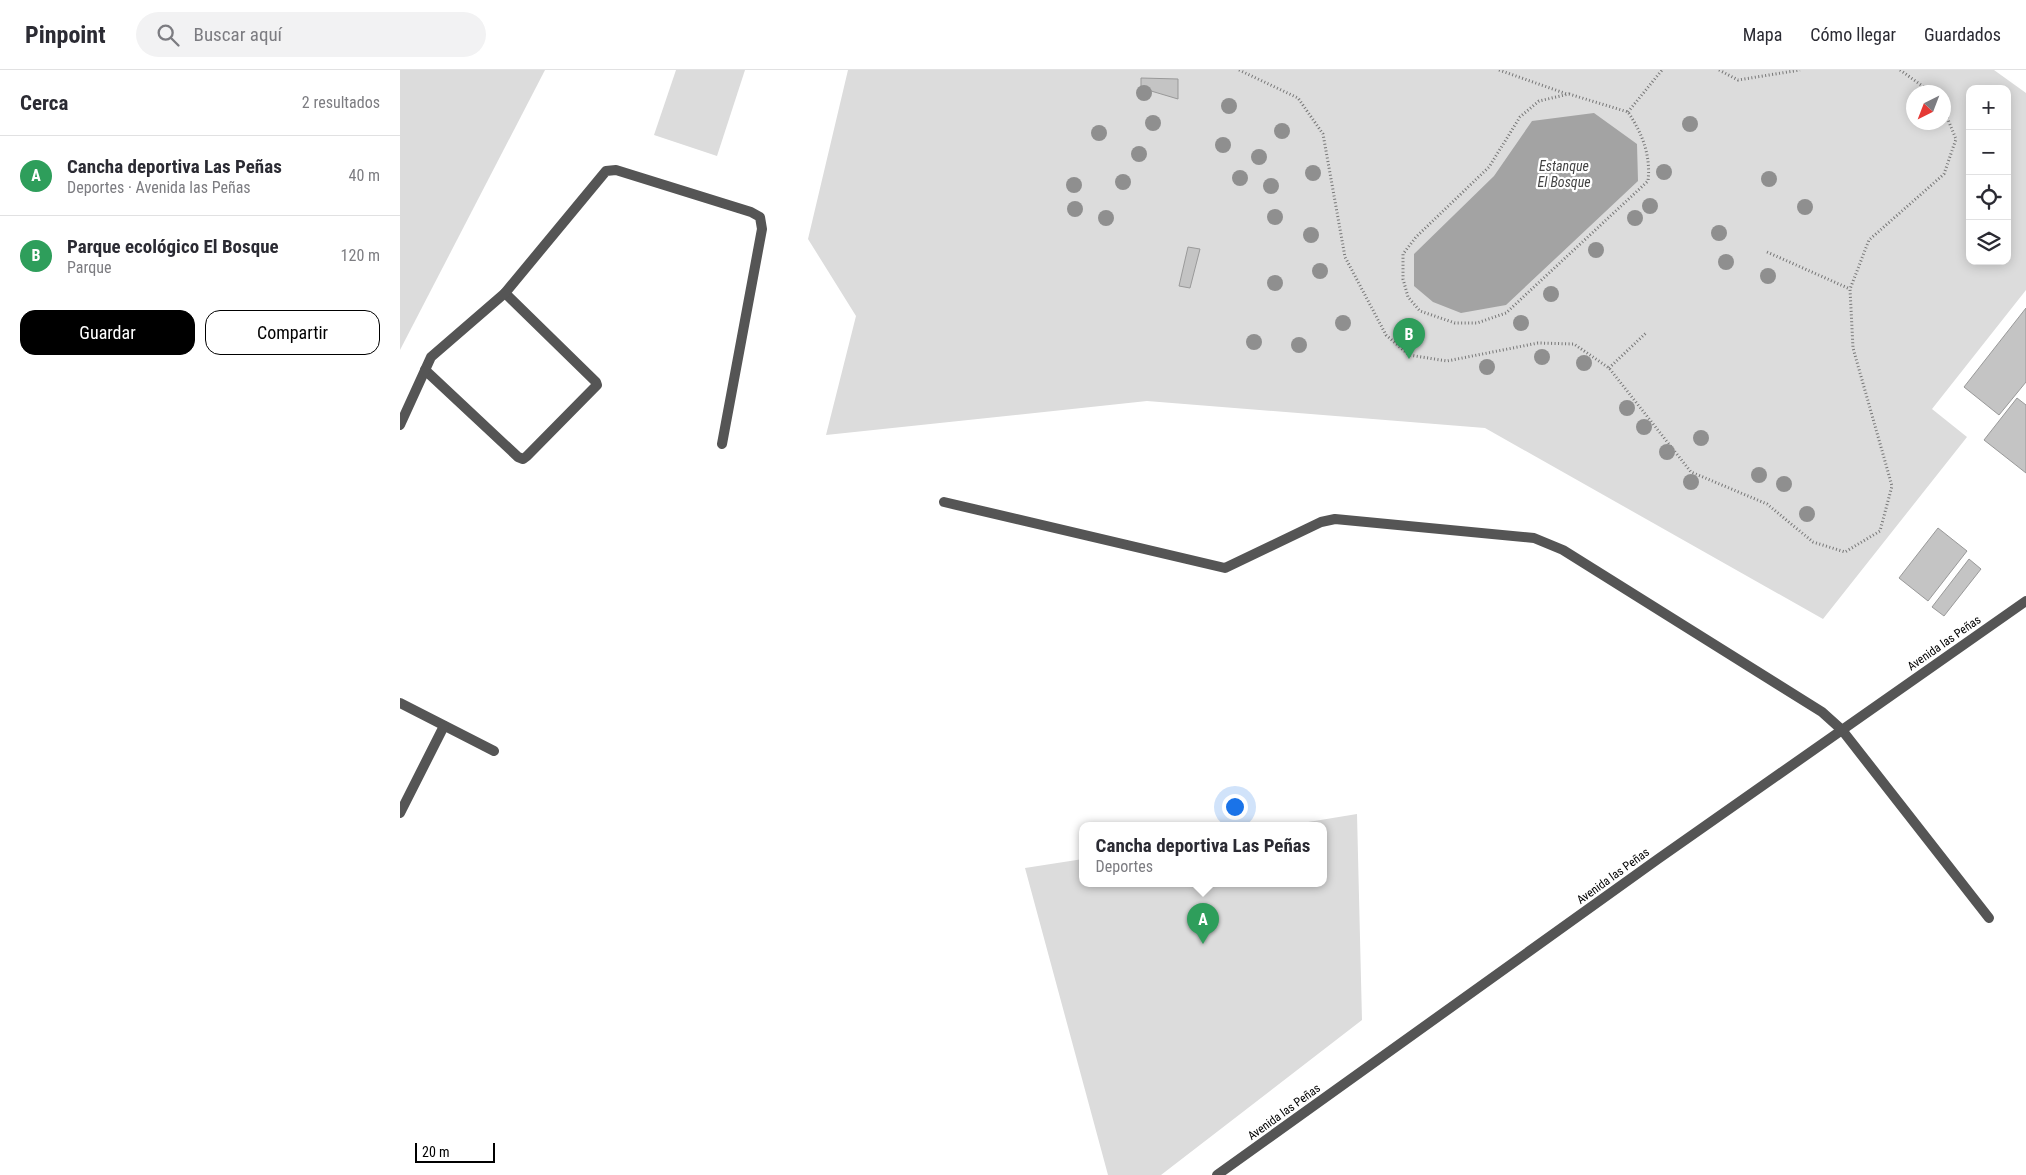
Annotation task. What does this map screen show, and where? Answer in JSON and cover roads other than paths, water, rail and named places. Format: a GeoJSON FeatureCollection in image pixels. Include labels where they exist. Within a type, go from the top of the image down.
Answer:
{"type":"FeatureCollection","features":[{"type":"Feature","properties":{"kind":"street"},"geometry":{"type":"LineString","coordinates":[[400,425],[431,357],[505,293],[606,171],[616,170],[751,212],[760,217],[762,229],[722,444]]}},
{"type":"Feature","properties":{"kind":"street"},"geometry":{"type":"LineString","coordinates":[[425,370],[518,457],[523,459],[527,456],[597,385],[505,293]]}},
{"type":"Feature","properties":{"kind":"street"},"geometry":{"type":"LineString","coordinates":[[944,502],[1225,568],[1321,522],[1335,519],[1534,538],[1564,550],[1822,712],[1842,730],[1989,918]]}},
{"type":"Feature","properties":{"kind":"street","name":"Avenida las Peñas"},"geometry":{"type":"LineString","coordinates":[[1218,1175],[1658,859],[2026,601]]}},
{"type":"Feature","properties":{"kind":"street"},"geometry":{"type":"LineString","coordinates":[[400,703],[494,751]]}},
{"type":"Feature","properties":{"kind":"street"},"geometry":{"type":"LineString","coordinates":[[400,813],[444,726]]}},
{"type":"Feature","properties":{"kind":"water","name":"Estanque El Bosque"},"geometry":{"type":"Polygon","coordinates":[[[1594,113],[1637,144],[1638,181],[1506,305],[1461,313],[1433,302],[1414,286],[1414,254],[1494,176],[1532,121],[1594,113]]]}},
{"type":"Feature","properties":{"kind":"place","name":"Parque ecológico El Bosque"},"geometry":{"type":"Point","coordinates":[1409,359]}},
{"type":"Feature","properties":{"kind":"place","name":"Cancha deportiva Las Peñas"},"geometry":{"type":"Point","coordinates":[1203,944]}}]}
